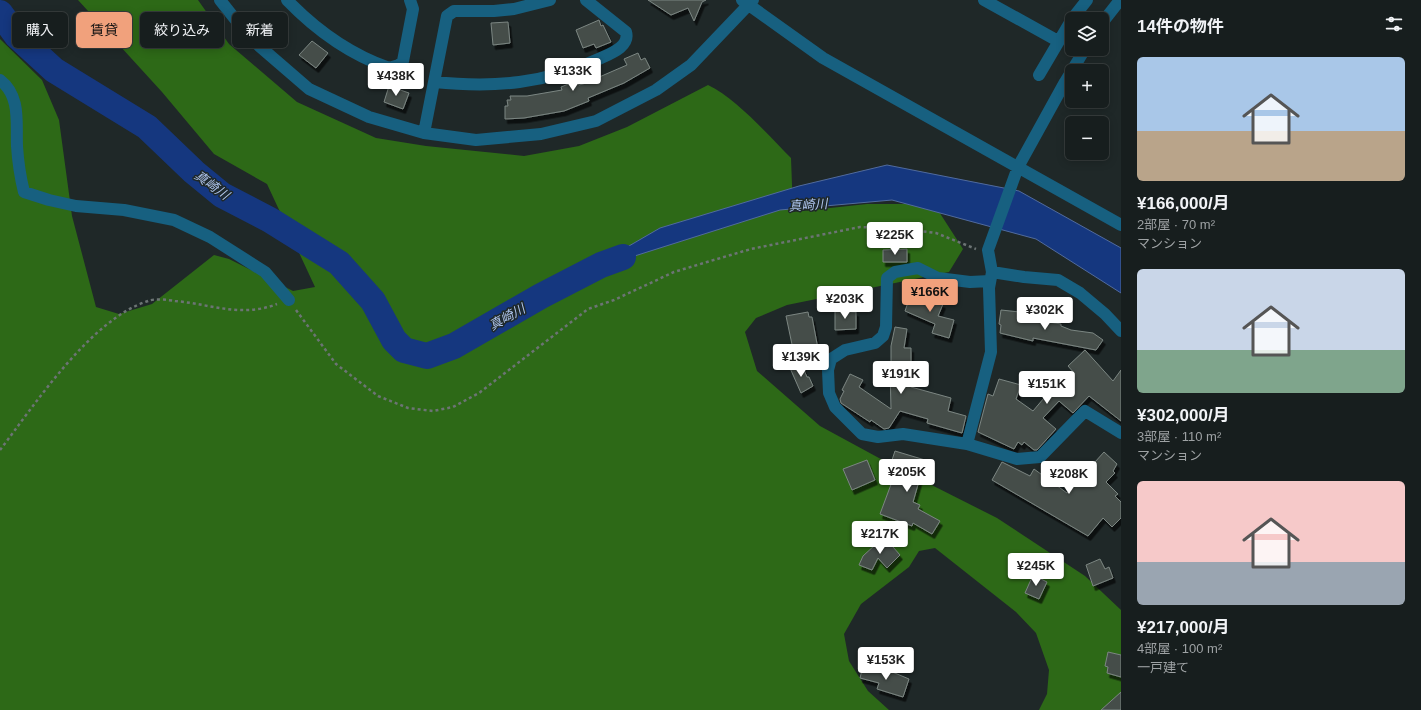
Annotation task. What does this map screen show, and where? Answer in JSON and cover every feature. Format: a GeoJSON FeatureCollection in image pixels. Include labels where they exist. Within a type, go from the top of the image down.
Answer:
{"type":"FeatureCollection","features":[{"type":"Feature","properties":{"kind":"street"},"geometry":{"type":"LineString","coordinates":[[287,0],[327,36],[350,51],[389,68],[399,65],[403,61],[413,9],[410,0]]}},
{"type":"Feature","properties":{"kind":"street"},"geometry":{"type":"LineString","coordinates":[[424,133],[447,16],[450,13],[460,10],[494,11],[514,9],[550,0]]}},
{"type":"Feature","properties":{"kind":"street"},"geometry":{"type":"LineString","coordinates":[[434,82],[487,86],[514,84],[566,73],[610,54],[624,45],[627,37],[626,32],[586,0]]}},
{"type":"Feature","properties":{"kind":"street"},"geometry":{"type":"LineString","coordinates":[[984,0],[1058,42]]}},
{"type":"Feature","properties":{"kind":"street"},"geometry":{"type":"LineString","coordinates":[[1078,12],[1087,0]]}},
{"type":"Feature","properties":{"kind":"street"},"geometry":{"type":"LineString","coordinates":[[1109,13],[1120,0]]}},
{"type":"Feature","properties":{"kind":"street"},"geometry":{"type":"LineString","coordinates":[[222,1],[250,38],[309,89],[369,117],[424,133],[476,140],[540,134],[596,120],[656,90],[691,65],[748,2],[823,58],[1121,225]]}},
{"type":"Feature","properties":{"kind":"street"},"geometry":{"type":"LineString","coordinates":[[1039,75],[1065,30]]}},
{"type":"Feature","properties":{"kind":"street"},"geometry":{"type":"LineString","coordinates":[[967,444],[991,352],[989,288],[991,276],[985,251],[1009,194],[1018,167],[1081,56]]}},
{"type":"Feature","properties":{"kind":"street"},"geometry":{"type":"LineString","coordinates":[[0,80],[4,83],[14,98],[18,113],[19,174],[24,192],[49,200],[76,206],[124,210],[174,220],[210,237],[265,272],[289,300]]}},
{"type":"Feature","properties":{"kind":"street"},"geometry":{"type":"LineString","coordinates":[[1121,331],[1105,314],[1058,280],[991,276],[970,282],[938,278],[918,268],[894,272],[887,278],[886,327],[883,336],[875,343],[845,350],[831,359],[828,370],[829,393],[835,407],[862,434],[878,437],[903,434],[967,444],[1017,459],[1040,457],[1085,411],[1121,433]]}},
{"type":"Feature","properties":{"kind":"path"},"geometry":{"type":"LineString","coordinates":[[0,450],[55,379],[95,333],[119,314],[149,300],[175,301],[237,311],[265,309],[289,300],[336,364],[378,396],[408,408],[432,411],[453,407],[479,393],[588,309],[614,300],[674,272],[751,249],[860,227],[905,229],[936,233],[985,251]]}},
{"type":"Feature","properties":{"kind":"green space"},"geometry":{"type":"Polygon","coordinates":[[[78,0],[198,0],[206,12],[140,12],[140,48],[224,48],[224,37],[232,48],[297,102],[376,138],[426,146],[524,156],[579,146],[627,127],[708,85],[719,91],[741,108],[791,158],[793,212],[867,204],[934,204],[963,249],[949,272],[787,305],[756,318],[745,332],[757,371],[820,426],[890,464],[997,518],[1085,576],[1121,610],[1121,710],[1039,710],[1047,694],[1049,670],[1036,633],[1016,612],[935,548],[919,551],[909,567],[861,604],[844,634],[849,661],[868,691],[889,710],[0,710],[0,39],[42,80],[59,120],[72,216],[96,307],[119,314],[152,304],[214,255],[229,259],[293,291],[315,287],[267,184],[214,154],[162,92],[122,48],[132,48],[132,12],[89,12],[78,0]]]}},
{"type":"Feature","properties":{"kind":"water"},"geometry":{"type":"Polygon","coordinates":[[[887,165],[1019,191],[1121,248],[1121,293],[1036,239],[892,200],[780,210],[584,272],[660,228],[799,186],[887,165]]]}},
{"type":"Feature","properties":{"kind":"building"},"geometry":{"type":"Polygon","coordinates":[[[648,0],[706,0],[702,2],[694,21],[688,8],[671,15],[648,0]]]}},
{"type":"Feature","properties":{"kind":"building"},"geometry":{"type":"Polygon","coordinates":[[[599,20],[611,42],[596,48],[594,44],[583,48],[576,30],[599,20]]]}},
{"type":"Feature","properties":{"kind":"building"},"geometry":{"type":"Polygon","coordinates":[[[508,22],[510,43],[493,45],[491,23],[508,22]]]}},
{"type":"Feature","properties":{"kind":"building"},"geometry":{"type":"Polygon","coordinates":[[[312,41],[328,53],[316,68],[299,55],[312,41]]]}},
{"type":"Feature","properties":{"kind":"building"},"geometry":{"type":"Polygon","coordinates":[[[638,53],[641,60],[645,58],[650,68],[624,83],[588,98],[589,101],[564,111],[524,118],[505,119],[505,106],[508,106],[507,100],[511,100],[510,96],[527,96],[562,90],[561,87],[576,81],[579,85],[583,84],[627,65],[624,59],[638,53]]]}},
{"type":"Feature","properties":{"kind":"building"},"geometry":{"type":"Polygon","coordinates":[[[389,86],[409,93],[403,109],[384,102],[389,86]]]}},
{"type":"Feature","properties":{"kind":"building"},"geometry":{"type":"Polygon","coordinates":[[[907,249],[907,262],[883,262],[883,250],[907,249]]]}},
{"type":"Feature","properties":{"kind":"building"},"geometry":{"type":"Polygon","coordinates":[[[912,291],[943,304],[938,316],[954,320],[949,338],[932,333],[935,324],[905,311],[912,291]]]}},
{"type":"Feature","properties":{"kind":"building"},"geometry":{"type":"Polygon","coordinates":[[[1001,310],[1029,313],[1028,317],[1031,319],[1061,324],[1061,326],[1071,330],[1093,333],[1103,340],[1096,350],[1033,338],[1033,341],[1000,333],[1001,325],[999,324],[1001,310]]]}},
{"type":"Feature","properties":{"kind":"building"},"geometry":{"type":"Polygon","coordinates":[[[835,311],[856,312],[856,329],[835,330],[835,311]]]}},
{"type":"Feature","properties":{"kind":"building"},"geometry":{"type":"Polygon","coordinates":[[[808,312],[809,317],[812,317],[818,349],[794,354],[786,316],[808,312]]]}},
{"type":"Feature","properties":{"kind":"building"},"geometry":{"type":"Polygon","coordinates":[[[895,327],[907,329],[904,348],[911,348],[911,387],[951,398],[948,411],[966,416],[962,433],[927,423],[928,419],[900,411],[889,428],[884,429],[871,420],[870,422],[841,403],[840,399],[844,391],[842,390],[850,374],[863,380],[859,387],[891,409],[891,346],[895,327]]]}},
{"type":"Feature","properties":{"kind":"building"},"geometry":{"type":"Polygon","coordinates":[[[1085,350],[1113,381],[1121,370],[1121,421],[1089,396],[1073,413],[1059,401],[1043,418],[1056,429],[1037,450],[1034,450],[1024,442],[1022,445],[1018,442],[1014,449],[978,432],[988,394],[993,396],[999,379],[1021,385],[1016,399],[1033,411],[1055,385],[1060,390],[1075,374],[1068,366],[1085,350]]]}},
{"type":"Feature","properties":{"kind":"building"},"geometry":{"type":"Polygon","coordinates":[[[801,363],[813,386],[801,393],[790,368],[801,363]]]}},
{"type":"Feature","properties":{"kind":"building"},"geometry":{"type":"Polygon","coordinates":[[[895,451],[925,460],[913,502],[920,505],[918,509],[940,521],[932,534],[913,523],[912,526],[880,514],[896,471],[887,475],[895,451]]]}},
{"type":"Feature","properties":{"kind":"building"},"geometry":{"type":"Polygon","coordinates":[[[1104,452],[1117,464],[1113,471],[1115,473],[1106,482],[1118,494],[1115,496],[1121,502],[1121,518],[1112,527],[1103,518],[1088,536],[992,480],[1002,462],[1030,476],[1034,469],[1067,493],[1104,452]]]}},
{"type":"Feature","properties":{"kind":"building"},"geometry":{"type":"Polygon","coordinates":[[[867,460],[875,480],[852,490],[843,469],[867,460]]]}},
{"type":"Feature","properties":{"kind":"building"},"geometry":{"type":"Polygon","coordinates":[[[889,532],[886,539],[900,555],[887,568],[878,558],[872,570],[859,565],[863,556],[889,532]]]}},
{"type":"Feature","properties":{"kind":"building"},"geometry":{"type":"Polygon","coordinates":[[[1100,559],[1105,569],[1109,567],[1113,578],[1093,586],[1086,565],[1100,559]]]}},
{"type":"Feature","properties":{"kind":"building"},"geometry":{"type":"Polygon","coordinates":[[[1033,575],[1047,582],[1039,599],[1025,593],[1033,575]]]}},
{"type":"Feature","properties":{"kind":"building"},"geometry":{"type":"Polygon","coordinates":[[[1108,652],[1121,655],[1121,677],[1107,673],[1108,667],[1105,666],[1108,652]]]}},
{"type":"Feature","properties":{"kind":"building"},"geometry":{"type":"Polygon","coordinates":[[[863,666],[889,673],[890,671],[909,679],[903,697],[877,689],[879,683],[860,678],[863,666]]]}},
{"type":"Feature","properties":{"kind":"building"},"geometry":{"type":"Polygon","coordinates":[[[1121,692],[1121,710],[1101,710],[1121,692]]]}},
{"type":"Feature","properties":{"kind":"waterway","name":"真崎川"},"geometry":{"type":"LineString","coordinates":[[0,13],[17,36],[54,70],[147,127],[194,172],[222,195],[270,220],[339,263],[373,301],[394,340],[404,350],[427,356],[454,346],[541,296],[601,265],[623,257]]}}]}
